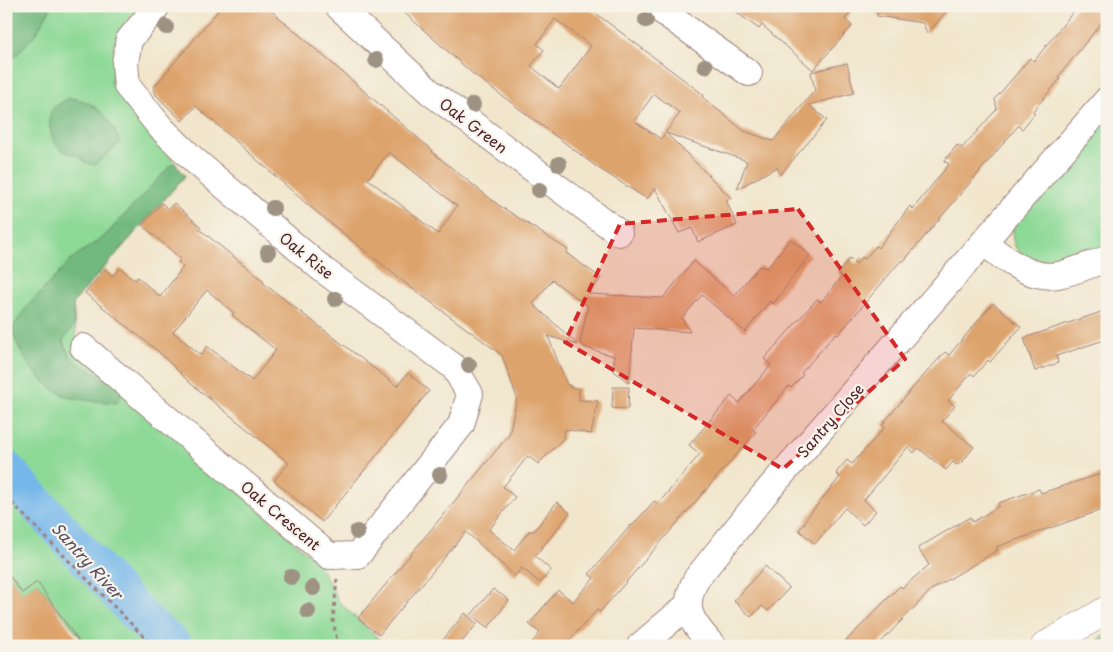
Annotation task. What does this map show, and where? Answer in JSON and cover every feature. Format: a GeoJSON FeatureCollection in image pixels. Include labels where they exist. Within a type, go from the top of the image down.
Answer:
{"type":"FeatureCollection","features":[{"type":"Feature","properties":{"kind":"main road"},"geometry":{"type":"LineString","coordinates":[[1045,646],[1107,610]]}},
{"type":"Feature","properties":{"kind":"street","name":"Oak Rise"},"geometry":{"type":"LineString","coordinates":[[157,6],[129,40],[124,63],[127,86],[161,128],[194,160],[322,269],[454,367],[470,394],[461,425],[358,555],[343,557]]}},
{"type":"Feature","properties":{"kind":"street","name":"Oak Green"},"geometry":{"type":"LineString","coordinates":[[338,6],[430,92],[619,233]]}},
{"type":"Feature","properties":{"kind":"street"},"geometry":{"type":"LineString","coordinates":[[655,6],[749,73]]}},
{"type":"Feature","properties":{"kind":"street","name":"Santry Close"},"geometry":{"type":"LineString","coordinates":[[688,605],[689,592],[697,578],[721,548],[1107,100]]}},
{"type":"Feature","properties":{"kind":"street"},"geometry":{"type":"LineString","coordinates":[[985,243],[1006,260],[1026,271],[1056,275],[1107,259]]}},
{"type":"Feature","properties":{"kind":"street","name":"Oak Crescent"},"geometry":{"type":"LineString","coordinates":[[83,348],[329,556],[343,557]]}},
{"type":"Feature","properties":{"kind":"street"},"geometry":{"type":"LineString","coordinates":[[640,646],[688,605],[690,615],[698,629],[713,646]]}},
{"type":"Feature","properties":{"kind":"path"},"geometry":{"type":"LineString","coordinates":[[6,497],[154,646]]}},
{"type":"Feature","properties":{"kind":"path"},"geometry":{"type":"LineString","coordinates":[[338,646],[333,611],[335,585],[343,557]]}},
{"type":"Feature","properties":{"kind":"highlighted area"},"geometry":{"type":"Polygon","coordinates":[[[798,209],[905,359],[783,469],[565,342],[620,224],[798,209]]]}},
{"type":"Feature","properties":{"kind":"green space"},"geometry":{"type":"Polygon","coordinates":[[[6,6],[150,6],[119,43],[111,83],[185,176],[73,303],[77,346],[319,564],[339,602],[386,646],[87,646],[37,582],[22,593],[6,571],[6,6]]]}},
{"type":"Feature","properties":{"kind":"green space"},"geometry":{"type":"Polygon","coordinates":[[[6,6],[52,6],[35,35],[6,66],[6,6]]]}},
{"type":"Feature","properties":{"kind":"green space"},"geometry":{"type":"Polygon","coordinates":[[[69,98],[87,102],[101,112],[112,126],[120,143],[95,165],[87,163],[76,155],[63,151],[56,144],[51,134],[49,122],[52,110],[69,98]]]}},
{"type":"Feature","properties":{"kind":"green space"},"geometry":{"type":"Polygon","coordinates":[[[1107,113],[1107,247],[1057,262],[1039,265],[1022,254],[1015,246],[1013,227],[1107,113]]]}},
{"type":"Feature","properties":{"kind":"green space"},"geometry":{"type":"Polygon","coordinates":[[[174,162],[185,176],[73,303],[74,326],[63,340],[69,354],[76,362],[105,379],[122,392],[117,403],[81,400],[63,395],[46,383],[24,358],[12,329],[25,309],[74,257],[105,236],[174,162]]]}},
{"type":"Feature","properties":{"kind":"green space"},"geometry":{"type":"Polygon","coordinates":[[[1107,633],[1107,646],[1091,646],[1107,633]]]}},
{"type":"Feature","properties":{"kind":"building"},"geometry":{"type":"Polygon","coordinates":[[[222,6],[266,6],[432,152],[497,204],[568,250],[566,253],[601,278],[589,294],[663,298],[694,261],[734,296],[759,266],[767,268],[790,239],[810,255],[773,304],[770,301],[745,332],[702,295],[682,318],[690,332],[634,328],[629,383],[614,371],[614,356],[586,348],[580,343],[588,306],[552,280],[533,304],[578,345],[548,336],[567,385],[570,385],[570,388],[579,388],[579,400],[598,401],[591,434],[565,429],[563,439],[538,464],[528,456],[503,487],[515,497],[489,530],[514,550],[529,531],[534,531],[557,502],[570,513],[535,556],[551,570],[540,583],[522,568],[515,576],[466,532],[379,635],[358,618],[509,435],[517,398],[502,355],[405,283],[308,205],[196,106],[182,121],[156,95],[154,87],[222,6]],[[389,152],[368,179],[438,234],[457,206],[389,152]]]}},
{"type":"Feature","properties":{"kind":"building"},"geometry":{"type":"Polygon","coordinates":[[[397,6],[586,6],[704,95],[702,97],[744,131],[773,141],[815,90],[811,72],[847,63],[854,93],[809,105],[827,120],[780,175],[777,167],[737,189],[747,161],[666,133],[731,198],[726,200],[737,225],[698,242],[692,228],[679,233],[655,188],[647,199],[597,167],[473,74],[397,6]],[[555,19],[537,44],[544,50],[531,66],[559,89],[591,46],[555,19]],[[654,94],[634,121],[661,139],[680,113],[654,94]]]}},
{"type":"Feature","properties":{"kind":"building"},"geometry":{"type":"Polygon","coordinates":[[[728,6],[856,6],[845,19],[852,26],[813,70],[762,25],[759,29],[728,6]]]}},
{"type":"Feature","properties":{"kind":"building"},"geometry":{"type":"Polygon","coordinates":[[[878,6],[951,6],[927,34],[923,23],[877,16],[878,6]]]}},
{"type":"Feature","properties":{"kind":"building"},"geometry":{"type":"Polygon","coordinates":[[[1078,6],[1107,6],[1107,16],[1058,77],[1060,79],[1033,111],[1035,113],[1022,129],[1018,126],[903,262],[902,260],[898,264],[838,335],[836,333],[801,373],[803,375],[791,388],[789,386],[753,429],[756,432],[600,612],[597,610],[564,646],[529,646],[540,633],[529,624],[558,590],[573,602],[594,578],[589,574],[631,525],[654,501],[658,504],[700,454],[689,445],[731,396],[739,403],[771,365],[764,359],[817,299],[821,302],[842,276],[838,273],[850,258],[856,264],[862,257],[865,259],[876,246],[878,248],[910,206],[913,209],[949,164],[944,161],[957,145],[962,148],[997,109],[995,99],[1030,58],[1034,61],[1078,6]]]}},
{"type":"Feature","properties":{"kind":"building"},"geometry":{"type":"Polygon","coordinates":[[[162,203],[168,209],[174,203],[201,227],[199,229],[264,281],[263,283],[397,386],[408,373],[429,391],[322,522],[274,480],[289,463],[189,382],[159,352],[85,293],[105,269],[113,276],[120,268],[135,280],[138,277],[160,297],[183,267],[178,262],[181,259],[142,225],[162,203]],[[207,290],[173,332],[201,355],[207,346],[252,381],[276,350],[232,315],[234,313],[207,290]]]}},
{"type":"Feature","properties":{"kind":"building"},"geometry":{"type":"Polygon","coordinates":[[[993,303],[1021,327],[990,362],[988,360],[974,376],[971,373],[948,401],[955,406],[942,421],[974,447],[963,461],[957,465],[953,462],[946,470],[918,448],[914,453],[908,447],[864,500],[876,511],[863,525],[845,508],[815,544],[799,530],[840,477],[836,473],[847,460],[852,464],[885,427],[882,425],[916,384],[945,352],[949,355],[993,303]]]}},
{"type":"Feature","properties":{"kind":"building"},"geometry":{"type":"Polygon","coordinates":[[[1107,310],[1107,339],[1056,356],[1058,363],[1035,371],[1024,338],[1107,310]]]}},
{"type":"Feature","properties":{"kind":"building"},"geometry":{"type":"Polygon","coordinates":[[[613,387],[629,387],[628,409],[612,408],[613,387]]]}},
{"type":"Feature","properties":{"kind":"building"},"geometry":{"type":"Polygon","coordinates":[[[1107,472],[1107,508],[996,547],[998,550],[931,590],[877,646],[841,646],[900,586],[902,588],[929,565],[918,548],[970,517],[973,522],[999,506],[998,503],[1039,489],[1041,493],[1107,472]]]}},
{"type":"Feature","properties":{"kind":"building"},"geometry":{"type":"Polygon","coordinates":[[[765,566],[789,588],[768,611],[762,606],[751,617],[734,601],[765,566]]]}},
{"type":"Feature","properties":{"kind":"building"},"geometry":{"type":"Polygon","coordinates":[[[6,571],[22,593],[37,582],[82,646],[6,646],[6,571]]]}},
{"type":"Feature","properties":{"kind":"building"},"geometry":{"type":"Polygon","coordinates":[[[493,589],[509,600],[488,628],[471,615],[493,589]]]}},
{"type":"Feature","properties":{"kind":"building"},"geometry":{"type":"Polygon","coordinates":[[[465,613],[477,624],[458,646],[438,646],[465,613]]]}},
{"type":"Feature","properties":{"kind":"waterway","name":"Santry River"},"geometry":{"type":"LineString","coordinates":[[6,470],[141,618],[173,646]]}}]}
